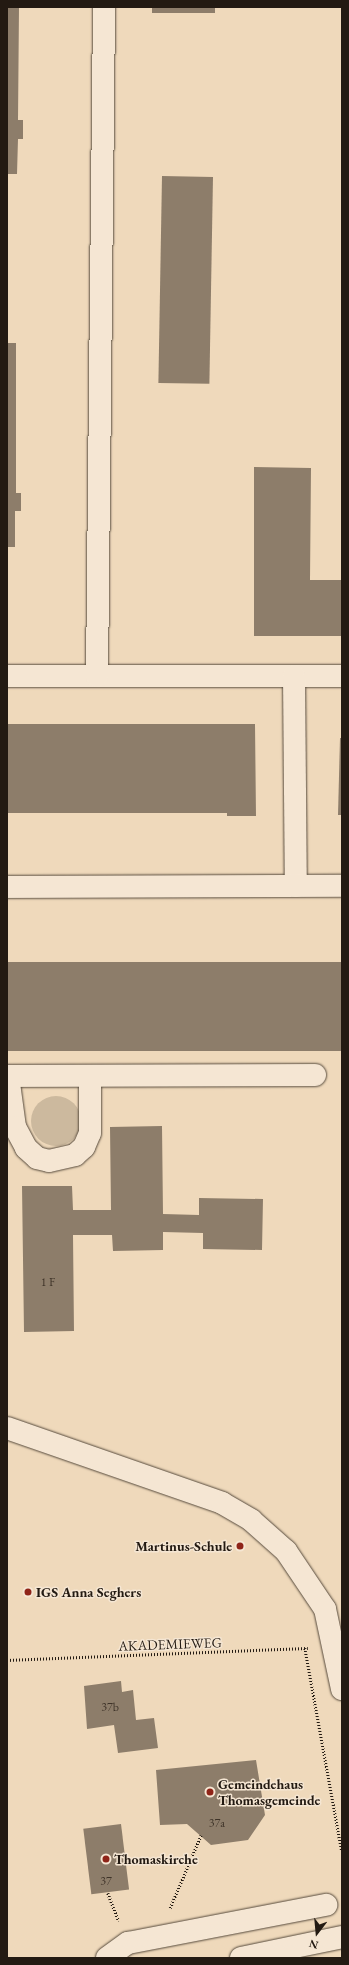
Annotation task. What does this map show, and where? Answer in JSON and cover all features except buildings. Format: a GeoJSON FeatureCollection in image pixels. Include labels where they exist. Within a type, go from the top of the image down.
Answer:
{"type":"FeatureCollection","features":[{"type":"Feature","properties":{"kind":"street"},"geometry":{"type":"LineString","coordinates":[[97,676],[104,7]]}},
{"type":"Feature","properties":{"kind":"street"},"geometry":{"type":"LineString","coordinates":[[7,676],[342,676]]}},
{"type":"Feature","properties":{"kind":"street"},"geometry":{"type":"LineString","coordinates":[[294,676],[296,886]]}},
{"type":"Feature","properties":{"kind":"street"},"geometry":{"type":"LineString","coordinates":[[7,887],[342,886]]}},
{"type":"Feature","properties":{"kind":"street"},"geometry":{"type":"LineString","coordinates":[[90,1076],[90,1133],[84,1147],[75,1155],[50,1161],[37,1158],[26,1148],[15,1127],[7,1076],[90,1076],[315,1076]]}},
{"type":"Feature","properties":{"kind":"street"},"geometry":{"type":"LineString","coordinates":[[7,1428],[222,1503],[251,1520],[286,1551],[314,1590],[336,1625],[334,1647],[342,1689]]}},
{"type":"Feature","properties":{"kind":"street"},"geometry":{"type":"LineString","coordinates":[[107,1958],[128,1943],[326,1905]]}},
{"type":"Feature","properties":{"kind":"street"},"geometry":{"type":"LineString","coordinates":[[241,1958],[342,1937]]}},
{"type":"Feature","properties":{"kind":"path","name":"AKADEMIEWEG"},"geometry":{"type":"LineString","coordinates":[[7,1660],[334,1647]]}},
{"type":"Feature","properties":{"kind":"path"},"geometry":{"type":"LineString","coordinates":[[305,1648],[342,1851]]}},
{"type":"Feature","properties":{"kind":"path"},"geometry":{"type":"LineString","coordinates":[[158,1938],[201,1835]]}},
{"type":"Feature","properties":{"kind":"shaded area"},"geometry":{"type":"Polygon","coordinates":[[[56,1096],[65,1098],[76,1107],[81,1121],[79,1130],[70,1141],[56,1146],[47,1144],[36,1135],[31,1121],[33,1112],[42,1101],[56,1096]]]}},
{"type":"Feature","properties":{"kind":"place","name":"Martinus-Schule"},"geometry":{"type":"Point","coordinates":[240,1546]}},
{"type":"Feature","properties":{"kind":"place","name":"IGS Anna Seghers"},"geometry":{"type":"Point","coordinates":[28,1592]}},
{"type":"Feature","properties":{"kind":"place","name":"Gemeindehaus Thomasgemeinde"},"geometry":{"type":"Point","coordinates":[210,1792]}},
{"type":"Feature","properties":{"kind":"place","name":"Thomaskirche"},"geometry":{"type":"Point","coordinates":[106,1859]}}]}
